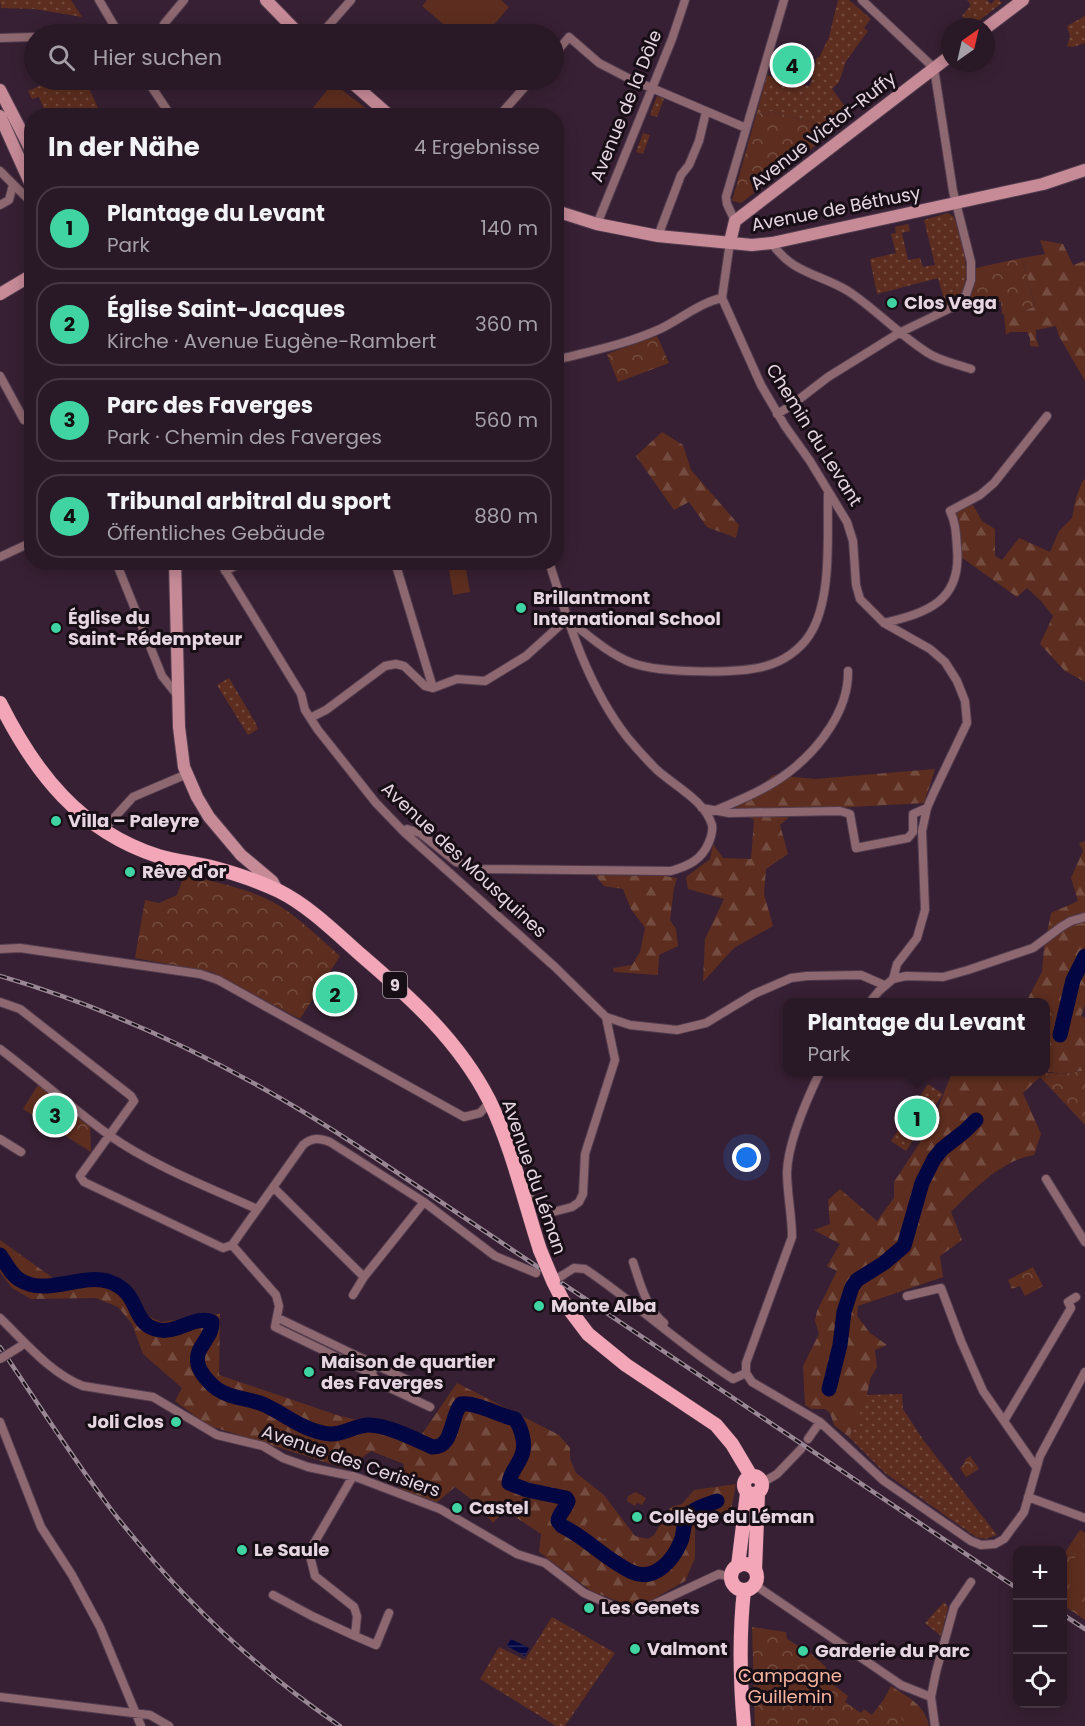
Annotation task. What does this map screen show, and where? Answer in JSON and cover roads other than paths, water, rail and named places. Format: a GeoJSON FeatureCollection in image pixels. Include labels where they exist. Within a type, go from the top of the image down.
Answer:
{"type":"FeatureCollection","features":[{"type":"Feature","properties":{"kind":"main road","name":"9"},"geometry":{"type":"LineString","coordinates":[[0,703],[20,743],[49,782],[77,811],[103,830],[140,850],[236,874],[277,890]]}},
{"type":"Feature","properties":{"kind":"main road","name":"Avenue du Léman"},"geometry":{"type":"LineString","coordinates":[[277,890],[316,918],[393,983],[451,1042],[471,1069],[490,1102],[540,1250],[545,1275],[588,1334],[626,1365],[716,1425],[732,1444],[754,1486]]}},
{"type":"Feature","properties":{"kind":"main road"},"geometry":{"type":"LineString","coordinates":[[744,1726],[741,1642],[750,1588],[758,1576],[755,1570],[754,1486]]}},
{"type":"Feature","properties":{"kind":"main road"},"geometry":{"type":"LineString","coordinates":[[750,1588],[736,1587],[735,1571],[754,1486]]}},
{"type":"Feature","properties":{"kind":"main road"},"geometry":{"type":"LineString","coordinates":[[735,1571],[746,1564],[755,1570]]}},
{"type":"Feature","properties":{"kind":"street"},"geometry":{"type":"LineString","coordinates":[[99,0],[113,24]]}},
{"type":"Feature","properties":{"kind":"street"},"geometry":{"type":"LineString","coordinates":[[164,24],[184,0]]}},
{"type":"Feature","properties":{"kind":"street"},"geometry":{"type":"LineString","coordinates":[[266,0],[289,24]]}},
{"type":"Feature","properties":{"kind":"street"},"geometry":{"type":"LineString","coordinates":[[330,24],[351,0]]}},
{"type":"Feature","properties":{"kind":"street","name":"Avenue de la Dôle"},"geometry":{"type":"LineString","coordinates":[[597,224],[672,39],[685,0]]}},
{"type":"Feature","properties":{"kind":"street"},"geometry":{"type":"LineString","coordinates":[[564,358],[614,346],[660,328],[704,304],[722,298],[735,221],[726,196],[784,0]]}},
{"type":"Feature","properties":{"kind":"street"},"geometry":{"type":"LineString","coordinates":[[777,414],[828,377],[900,333],[962,302],[968,290],[972,271],[953,191],[934,68],[862,0]]}},
{"type":"Feature","properties":{"kind":"street"},"geometry":{"type":"LineString","coordinates":[[995,21],[1023,0]]}},
{"type":"Feature","properties":{"kind":"street"},"geometry":{"type":"LineString","coordinates":[[0,38],[24,37]]}},
{"type":"Feature","properties":{"kind":"street"},"geometry":{"type":"LineString","coordinates":[[564,44],[569,38],[599,63],[651,89],[746,128]]}},
{"type":"Feature","properties":{"kind":"street","name":"Avenue Victor-Ruffy"},"geometry":{"type":"LineString","coordinates":[[735,221],[941,63]]}},
{"type":"Feature","properties":{"kind":"street"},"geometry":{"type":"LineString","coordinates":[[0,90],[24,136]]}},
{"type":"Feature","properties":{"kind":"street"},"geometry":{"type":"LineString","coordinates":[[154,90],[166,108]]}},
{"type":"Feature","properties":{"kind":"street"},"geometry":{"type":"LineString","coordinates":[[360,90],[381,108]]}},
{"type":"Feature","properties":{"kind":"street"},"geometry":{"type":"LineString","coordinates":[[506,108],[522,90]]}},
{"type":"Feature","properties":{"kind":"street"},"geometry":{"type":"LineString","coordinates":[[658,236],[681,175],[689,165],[699,141],[705,112]]}},
{"type":"Feature","properties":{"kind":"street"},"geometry":{"type":"LineString","coordinates":[[0,116],[24,169]]}},
{"type":"Feature","properties":{"kind":"street","name":"Avenue de Béthusy"},"geometry":{"type":"LineString","coordinates":[[564,214],[597,224],[658,236],[753,245],[772,243],[1044,184],[1085,170]]}},
{"type":"Feature","properties":{"kind":"street"},"geometry":{"type":"LineString","coordinates":[[0,171],[24,195]]}},
{"type":"Feature","properties":{"kind":"street"},"geometry":{"type":"LineString","coordinates":[[0,206],[9,200],[13,185]]}},
{"type":"Feature","properties":{"kind":"street"},"geometry":{"type":"LineString","coordinates":[[772,243],[780,257],[812,276],[844,289],[858,298],[930,355],[971,369]]}},
{"type":"Feature","properties":{"kind":"street"},"geometry":{"type":"LineString","coordinates":[[0,294],[24,280]]}},
{"type":"Feature","properties":{"kind":"street","name":"Chemin du Levant"},"geometry":{"type":"LineString","coordinates":[[722,298],[761,385],[777,414],[810,461],[828,493],[838,504],[851,529],[854,541],[856,585],[860,599],[884,623],[930,650],[945,662],[957,681],[965,701],[967,723],[927,808],[922,831],[924,910],[917,938],[897,964],[894,979]]}},
{"type":"Feature","properties":{"kind":"street"},"geometry":{"type":"LineString","coordinates":[[0,376],[24,420]]}},
{"type":"Feature","properties":{"kind":"street"},"geometry":{"type":"LineString","coordinates":[[884,623],[919,614],[934,606],[948,593],[956,574],[957,553],[954,519],[950,511],[980,495],[994,483],[1047,416]]}},
{"type":"Feature","properties":{"kind":"street"},"geometry":{"type":"LineString","coordinates":[[567,619],[605,649],[633,663],[654,669],[740,670],[758,669],[775,663],[794,652],[804,642],[819,615],[826,563],[828,493]]}},
{"type":"Feature","properties":{"kind":"street"},"geometry":{"type":"LineString","coordinates":[[0,557],[24,546]]}},
{"type":"Feature","properties":{"kind":"street"},"geometry":{"type":"LineString","coordinates":[[119,570],[162,676],[178,696]]}},
{"type":"Feature","properties":{"kind":"street","name":"Avenue du Léman"},"geometry":{"type":"LineString","coordinates":[[175,570],[181,752],[187,774],[209,817],[249,863],[272,881],[277,890]]}},
{"type":"Feature","properties":{"kind":"street"},"geometry":{"type":"LineString","coordinates":[[397,570],[433,688]]}},
{"type":"Feature","properties":{"kind":"street"},"geometry":{"type":"LineString","coordinates":[[404,832],[407,829],[415,830],[456,862],[479,869],[671,871],[690,865],[707,848],[712,830],[702,808],[655,768],[628,738],[597,690],[582,659],[552,570]]}},
{"type":"Feature","properties":{"kind":"street","name":"Avenue des Mousquines"},"geometry":{"type":"LineString","coordinates":[[225,571],[300,694],[310,718],[376,803],[404,832],[555,967],[606,1017]]}},
{"type":"Feature","properties":{"kind":"street"},"geometry":{"type":"LineString","coordinates":[[310,718],[326,710],[385,666],[396,664],[404,666],[425,686],[433,688],[457,680],[485,681],[526,656],[567,619]]}},
{"type":"Feature","properties":{"kind":"street"},"geometry":{"type":"LineString","coordinates":[[708,817],[715,810],[756,793],[790,772],[813,750],[830,727],[845,698],[849,686],[848,671]]}},
{"type":"Feature","properties":{"kind":"street"},"geometry":{"type":"LineString","coordinates":[[103,830],[133,797],[187,774]]}},
{"type":"Feature","properties":{"kind":"street"},"geometry":{"type":"LineString","coordinates":[[702,808],[729,813],[840,811],[850,814],[856,848],[908,838],[913,832],[913,814],[927,808]]}},
{"type":"Feature","properties":{"kind":"street"},"geometry":{"type":"LineString","coordinates":[[236,874],[249,863]]}},
{"type":"Feature","properties":{"kind":"street","name":"Avenue du Léman"},"geometry":{"type":"LineString","coordinates":[[249,863],[257,882]]}},
{"type":"Feature","properties":{"kind":"street"},"geometry":{"type":"LineString","coordinates":[[874,998],[894,979],[906,976],[943,977],[968,970],[1033,948],[1061,927],[1085,917]]}},
{"type":"Feature","properties":{"kind":"street"},"geometry":{"type":"LineString","coordinates":[[0,949],[20,948],[200,974],[218,980],[464,1117],[480,1113],[490,1102]]}},
{"type":"Feature","properties":{"kind":"street"},"geometry":{"type":"LineString","coordinates":[[606,1017],[630,1026],[677,1030],[706,1023],[754,994],[791,978],[861,975],[884,986]]}},
{"type":"Feature","properties":{"kind":"street"},"geometry":{"type":"LineString","coordinates":[[0,1002],[20,1010],[131,1096],[134,1101],[81,1176],[84,1182],[223,1248],[232,1245],[298,1150],[312,1139],[321,1138],[424,1202],[495,1256],[545,1275],[574,1268],[585,1269],[689,1349],[733,1378],[747,1375]]}},
{"type":"Feature","properties":{"kind":"street"},"geometry":{"type":"LineString","coordinates":[[522,1194],[554,1212],[572,1207],[579,1202],[583,1194],[585,1154],[615,1060],[606,1017]]}},
{"type":"Feature","properties":{"kind":"street"},"geometry":{"type":"LineString","coordinates":[[0,1049],[110,1135],[157,1163],[257,1209]]}},
{"type":"Feature","properties":{"kind":"street"},"geometry":{"type":"LineString","coordinates":[[818,1076],[805,1103],[794,1137],[787,1170],[792,1237],[746,1363],[747,1375],[762,1389],[820,1422],[884,1481],[971,1541],[981,1545],[995,1544],[1004,1539],[1024,1512],[1035,1467],[1084,1375]]}},
{"type":"Feature","properties":{"kind":"street"},"geometry":{"type":"LineString","coordinates":[[0,1139],[21,1152]]}},
{"type":"Feature","properties":{"kind":"street"},"geometry":{"type":"LineString","coordinates":[[1046,1179],[1085,1242]]}},
{"type":"Feature","properties":{"kind":"street"},"geometry":{"type":"LineString","coordinates":[[273,1187],[364,1277]]}},
{"type":"Feature","properties":{"kind":"street"},"geometry":{"type":"LineString","coordinates":[[353,1295],[364,1277],[424,1202]]}},
{"type":"Feature","properties":{"kind":"street"},"geometry":{"type":"LineString","coordinates":[[232,1245],[276,1295],[279,1306],[275,1327],[372,1374],[377,1382],[430,1407]]}},
{"type":"Feature","properties":{"kind":"street"},"geometry":{"type":"LineString","coordinates":[[633,1262],[647,1301],[656,1317],[679,1335],[689,1349]]}},
{"type":"Feature","properties":{"kind":"street"},"geometry":{"type":"LineString","coordinates":[[907,1296],[941,1288],[972,1369],[983,1391],[1035,1467]]}},
{"type":"Feature","properties":{"kind":"street"},"geometry":{"type":"LineString","coordinates":[[1004,1421],[1071,1308],[1068,1302],[1076,1297]]}},
{"type":"Feature","properties":{"kind":"street","name":"Avenue des Cerisiers"},"geometry":{"type":"LineString","coordinates":[[0,1318],[23,1344],[73,1383],[153,1397],[217,1435],[263,1446],[283,1458],[308,1467],[353,1476],[440,1509],[517,1554],[545,1563],[584,1593],[618,1608],[630,1610],[648,1607],[718,1574],[735,1571]]}},
{"type":"Feature","properties":{"kind":"street"},"geometry":{"type":"LineString","coordinates":[[278,1318],[412,1382]]}},
{"type":"Feature","properties":{"kind":"street"},"geometry":{"type":"LineString","coordinates":[[0,1359],[23,1344]]}},
{"type":"Feature","properties":{"kind":"street"},"geometry":{"type":"LineString","coordinates":[[372,1374],[376,1365]]}},
{"type":"Feature","properties":{"kind":"street"},"geometry":{"type":"LineString","coordinates":[[0,1422],[40,1527],[72,1575],[100,1627],[141,1726]]}},
{"type":"Feature","properties":{"kind":"street"},"geometry":{"type":"LineString","coordinates":[[808,1438],[820,1422]]}},
{"type":"Feature","properties":{"kind":"street"},"geometry":{"type":"LineString","coordinates":[[754,1486],[777,1474],[801,1449]]}},
{"type":"Feature","properties":{"kind":"street"},"geometry":{"type":"LineString","coordinates":[[353,1476],[309,1552],[315,1576],[354,1607],[357,1616],[355,1636]]}},
{"type":"Feature","properties":{"kind":"street"},"geometry":{"type":"LineString","coordinates":[[1028,1497],[1085,1518]]}},
{"type":"Feature","properties":{"kind":"street"},"geometry":{"type":"LineString","coordinates":[[935,1726],[931,1697],[954,1607],[971,1582]]}},
{"type":"Feature","properties":{"kind":"street"},"geometry":{"type":"LineString","coordinates":[[750,1588],[901,1685],[931,1697]]}},
{"type":"Feature","properties":{"kind":"street"},"geometry":{"type":"LineString","coordinates":[[273,1595],[312,1616],[376,1645],[389,1613]]}},
{"type":"Feature","properties":{"kind":"street"},"geometry":{"type":"LineString","coordinates":[[0,1697],[150,1715],[169,1726]]}},
{"type":"Feature","properties":{"kind":"waterway"},"geometry":{"type":"LineString","coordinates":[[1060,1035],[1073,980],[1085,956]]}},
{"type":"Feature","properties":{"kind":"waterway"},"geometry":{"type":"LineString","coordinates":[[829,1389],[840,1345],[844,1312],[852,1287],[857,1280],[884,1263],[904,1246],[922,1183],[934,1159],[942,1149],[976,1120]]}},
{"type":"Feature","properties":{"kind":"waterway"},"geometry":{"type":"LineString","coordinates":[[0,1255],[14,1275],[30,1285],[42,1286],[88,1280],[110,1282],[127,1293],[142,1320],[155,1329],[170,1330],[199,1321],[212,1322],[210,1333],[197,1358],[199,1367],[208,1381],[222,1392],[265,1405],[315,1431],[335,1434],[361,1426],[374,1425],[432,1447],[444,1443],[461,1404],[480,1407],[515,1419],[522,1434],[523,1447],[522,1455],[509,1483],[527,1490],[566,1498],[567,1504],[558,1521],[562,1526],[632,1572],[648,1574],[662,1568],[678,1548],[689,1515],[697,1508],[717,1501]]}},
{"type":"Feature","properties":{"kind":"railway"},"geometry":{"type":"LineString","coordinates":[[0,976],[48,991],[141,1027],[274,1094],[359,1147],[1013,1586]]}},
{"type":"Feature","properties":{"kind":"railway"},"geometry":{"type":"LineString","coordinates":[[0,1347],[98,1492],[163,1572],[247,1654],[340,1726]]}},
{"type":"Feature","properties":{"kind":"railway"},"geometry":{"type":"LineString","coordinates":[[1067,1617],[1085,1629]]}},
{"type":"Feature","properties":{"kind":"place","name":"Tribunal arbitral du sport"},"geometry":{"type":"Point","coordinates":[792,65]}},
{"type":"Feature","properties":{"kind":"place","name":"Clos Vega"},"geometry":{"type":"Point","coordinates":[892,303]}},
{"type":"Feature","properties":{"kind":"place","name":"Brillantmont International School"},"geometry":{"type":"Point","coordinates":[521,608]}},
{"type":"Feature","properties":{"kind":"place","name":"Église du Saint-Rédempteur"},"geometry":{"type":"Point","coordinates":[56,628]}},
{"type":"Feature","properties":{"kind":"place","name":"Villa – Paleyre"},"geometry":{"type":"Point","coordinates":[56,821]}},
{"type":"Feature","properties":{"kind":"place","name":"Rêve d'or"},"geometry":{"type":"Point","coordinates":[130,872]}},
{"type":"Feature","properties":{"kind":"place","name":"Église Saint-Jacques"},"geometry":{"type":"Point","coordinates":[335,994]}},
{"type":"Feature","properties":{"kind":"place","name":"Parc des Faverges"},"geometry":{"type":"Point","coordinates":[55,1115]}},
{"type":"Feature","properties":{"kind":"place","name":"Plantage du Levant"},"geometry":{"type":"Point","coordinates":[917,1118]}},
{"type":"Feature","properties":{"kind":"place","name":"Monte Alba"},"geometry":{"type":"Point","coordinates":[539,1306]}},
{"type":"Feature","properties":{"kind":"place","name":"Maison de quartier des Faverges"},"geometry":{"type":"Point","coordinates":[309,1372]}},
{"type":"Feature","properties":{"kind":"place","name":"Joli Clos"},"geometry":{"type":"Point","coordinates":[176,1422]}},
{"type":"Feature","properties":{"kind":"place","name":"Castel"},"geometry":{"type":"Point","coordinates":[457,1508]}},
{"type":"Feature","properties":{"kind":"place","name":"Collège du Léman"},"geometry":{"type":"Point","coordinates":[637,1517]}},
{"type":"Feature","properties":{"kind":"place","name":"Le Saule"},"geometry":{"type":"Point","coordinates":[242,1550]}},
{"type":"Feature","properties":{"kind":"place","name":"Les Genets"},"geometry":{"type":"Point","coordinates":[589,1608]}},
{"type":"Feature","properties":{"kind":"place","name":"Valmont"},"geometry":{"type":"Point","coordinates":[635,1649]}},
{"type":"Feature","properties":{"kind":"place","name":"Garderie du Parc"},"geometry":{"type":"Point","coordinates":[803,1651]}},
{"type":"Feature","properties":{"kind":"park label","name":"Campagne Guillemin"},"geometry":{"type":"Point","coordinates":[790,1686]}}]}
